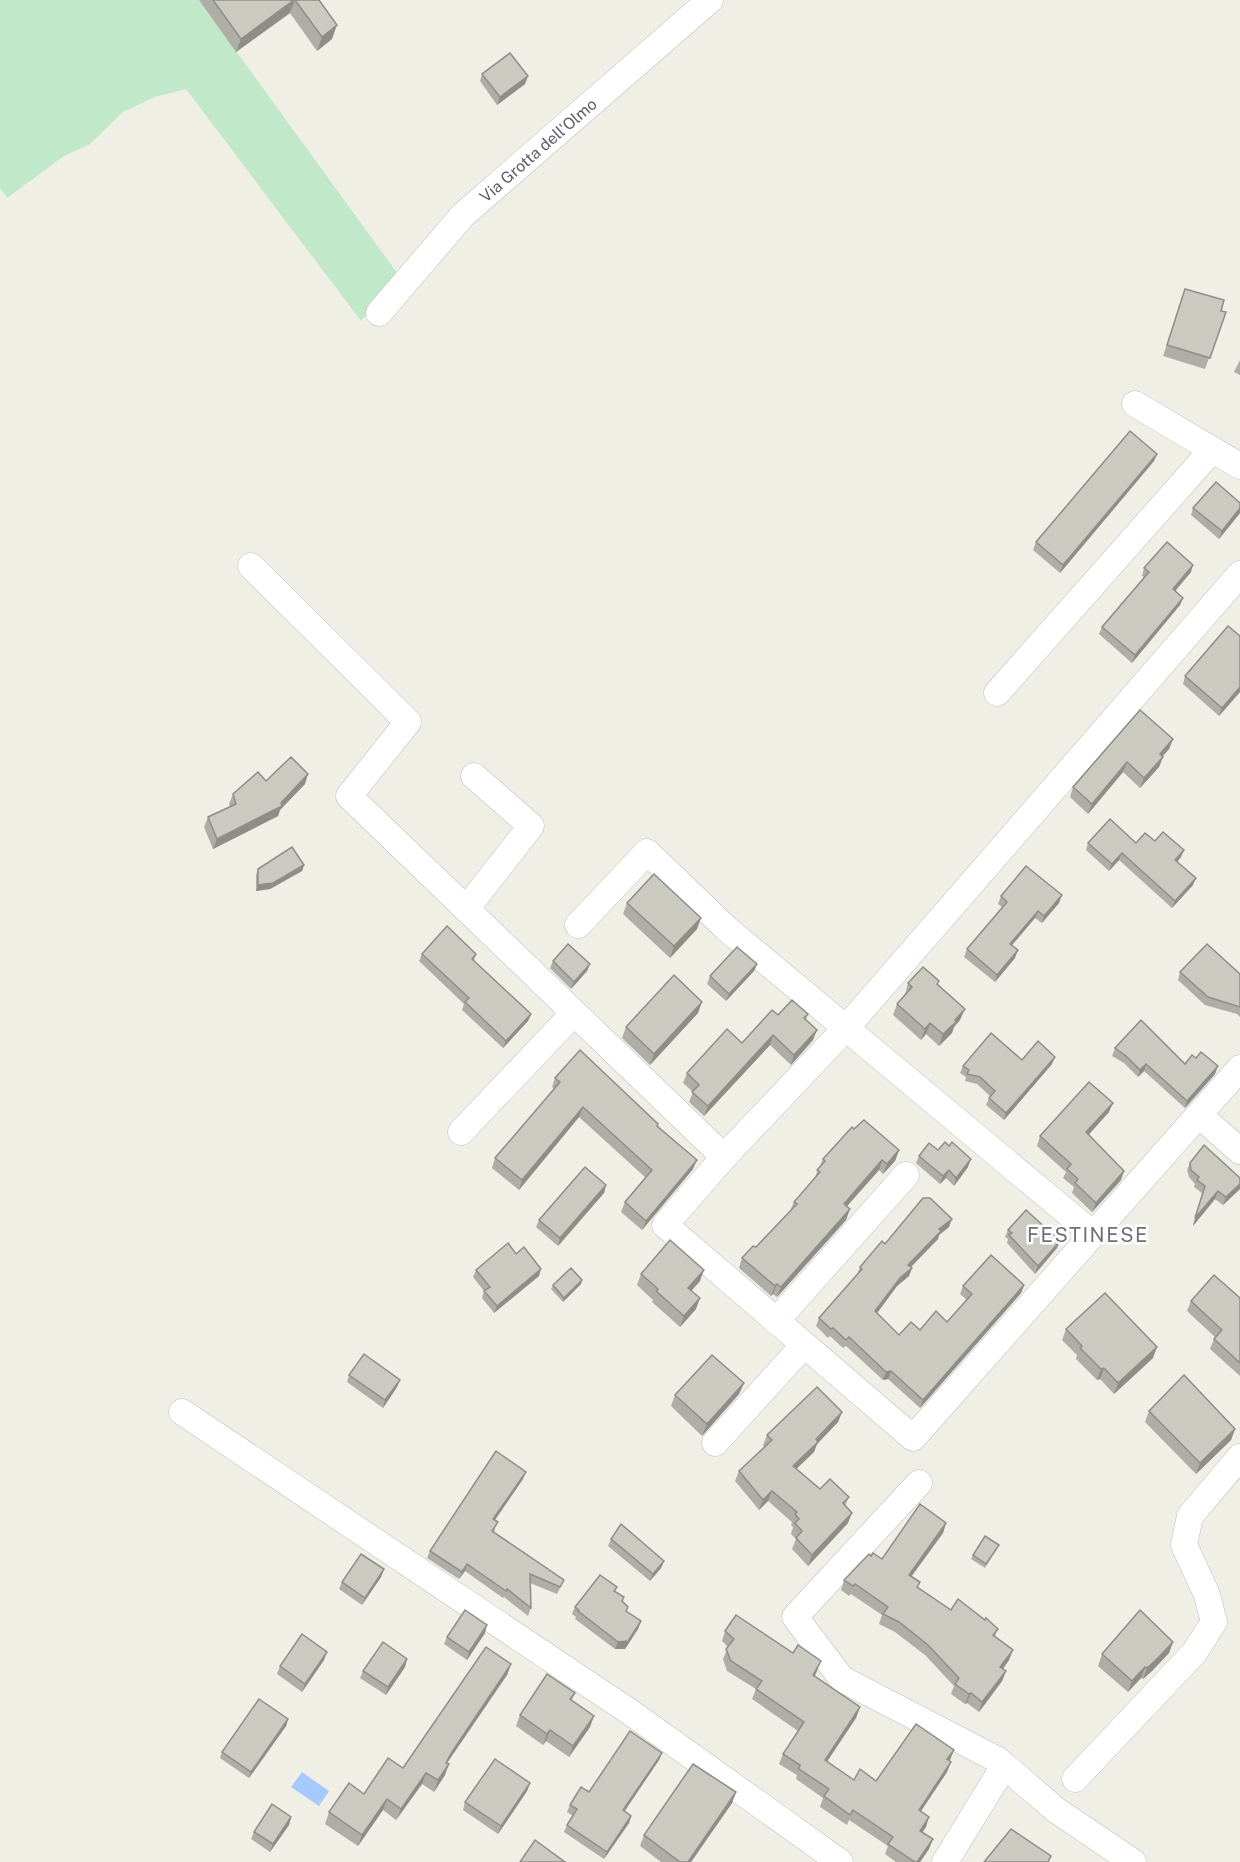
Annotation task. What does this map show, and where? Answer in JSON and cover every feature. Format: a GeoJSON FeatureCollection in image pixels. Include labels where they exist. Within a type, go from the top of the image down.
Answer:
{"type":"FeatureCollection","features":[{"type":"Feature","properties":{"kind":"street","name":"Via Grotta dell'Olmo"},"geometry":{"type":"LineString","coordinates":[[379,313],[463,215],[710,0]]}},
{"type":"Feature","properties":{"kind":"street"},"geometry":{"type":"LineString","coordinates":[[1135,404],[1240,466]]}},
{"type":"Feature","properties":{"kind":"street"},"geometry":{"type":"LineString","coordinates":[[997,693],[1212,450]]}},
{"type":"Feature","properties":{"kind":"street"},"geometry":{"type":"LineString","coordinates":[[251,566],[408,722],[349,796],[724,1157]]}},
{"type":"Feature","properties":{"kind":"street"},"geometry":{"type":"LineString","coordinates":[[1240,574],[846,1028],[724,1157],[665,1225],[913,1438],[1240,1068]]}},
{"type":"Feature","properties":{"kind":"street"},"geometry":{"type":"LineString","coordinates":[[466,909],[531,826],[474,776]]}},
{"type":"Feature","properties":{"kind":"street"},"geometry":{"type":"LineString","coordinates":[[578,925],[647,852],[727,929],[1094,1234]]}},
{"type":"Feature","properties":{"kind":"street"},"geometry":{"type":"LineString","coordinates":[[461,1132],[574,1013]]}},
{"type":"Feature","properties":{"kind":"street"},"geometry":{"type":"LineString","coordinates":[[1199,1115],[1240,1151]]}},
{"type":"Feature","properties":{"kind":"street"},"geometry":{"type":"LineString","coordinates":[[776,1321],[906,1175]]}},
{"type":"Feature","properties":{"kind":"street"},"geometry":{"type":"LineString","coordinates":[[715,1443],[804,1345]]}},
{"type":"Feature","properties":{"kind":"street"},"geometry":{"type":"LineString","coordinates":[[182,1412],[630,1712],[840,1862]]}},
{"type":"Feature","properties":{"kind":"street"},"geometry":{"type":"LineString","coordinates":[[1075,1779],[1194,1653],[1214,1622],[1207,1595],[1184,1545],[1190,1516],[1240,1457]]}},
{"type":"Feature","properties":{"kind":"street"},"geometry":{"type":"LineString","coordinates":[[919,1483],[795,1617],[842,1679],[998,1760],[1056,1810],[1133,1862]]}},
{"type":"Feature","properties":{"kind":"street"},"geometry":{"type":"LineString","coordinates":[[945,1862],[1004,1766]]}},
{"type":"Feature","properties":{"kind":"green space"},"geometry":{"type":"Polygon","coordinates":[[[0,0],[199,0],[400,277],[361,321],[186,89],[155,97],[123,112],[90,144],[64,156],[7,198],[0,188],[0,0]]]}},
{"type":"Feature","properties":{"kind":"water"},"geometry":{"type":"Polygon","coordinates":[[[302,1772],[329,1791],[319,1806],[291,1787],[302,1772]]]}},
{"type":"Feature","properties":{"kind":"building"},"geometry":{"type":"Polygon","coordinates":[[[213,0],[294,0],[241,39],[213,0]]]}},
{"type":"Feature","properties":{"kind":"building"},"geometry":{"type":"Polygon","coordinates":[[[295,0],[319,0],[337,25],[322,37],[295,0]]]}},
{"type":"Feature","properties":{"kind":"building"},"geometry":{"type":"Polygon","coordinates":[[[510,53],[528,76],[500,97],[482,74],[510,53]]]}},
{"type":"Feature","properties":{"kind":"building"},"geometry":{"type":"Polygon","coordinates":[[[1185,289],[1224,300],[1221,311],[1226,312],[1210,358],[1167,345],[1185,289]]]}},
{"type":"Feature","properties":{"kind":"building"},"geometry":{"type":"Polygon","coordinates":[[[1130,431],[1157,454],[1063,565],[1036,542],[1130,431]]]}},
{"type":"Feature","properties":{"kind":"building"},"geometry":{"type":"Polygon","coordinates":[[[1216,482],[1240,503],[1240,508],[1222,531],[1193,508],[1216,482]]]}},
{"type":"Feature","properties":{"kind":"building"},"geometry":{"type":"Polygon","coordinates":[[[1167,542],[1193,565],[1173,589],[1183,598],[1135,655],[1102,627],[1149,572],[1144,568],[1167,542]]]}},
{"type":"Feature","properties":{"kind":"building"},"geometry":{"type":"Polygon","coordinates":[[[1228,626],[1240,636],[1240,687],[1222,708],[1185,676],[1228,626]]]}},
{"type":"Feature","properties":{"kind":"building"},"geometry":{"type":"Polygon","coordinates":[[[1140,710],[1173,739],[1160,754],[1163,757],[1144,778],[1127,762],[1092,804],[1073,787],[1140,710]]]}},
{"type":"Feature","properties":{"kind":"building"},"geometry":{"type":"Polygon","coordinates":[[[291,757],[308,774],[281,803],[282,806],[217,839],[208,817],[236,804],[233,794],[258,772],[266,781],[291,757]]]}},
{"type":"Feature","properties":{"kind":"building"},"geometry":{"type":"Polygon","coordinates":[[[1110,819],[1136,843],[1145,833],[1155,841],[1163,832],[1184,850],[1175,860],[1196,878],[1175,901],[1122,853],[1112,864],[1088,843],[1110,819]]]}},
{"type":"Feature","properties":{"kind":"building"},"geometry":{"type":"Polygon","coordinates":[[[292,847],[304,865],[273,883],[258,885],[258,869],[292,847]]]}},
{"type":"Feature","properties":{"kind":"building"},"geometry":{"type":"Polygon","coordinates":[[[1026,866],[1062,895],[1044,916],[1038,911],[1010,944],[1018,950],[997,975],[967,949],[1007,902],[1001,896],[1026,866]]]}},
{"type":"Feature","properties":{"kind":"building"},"geometry":{"type":"Polygon","coordinates":[[[654,874],[701,918],[674,946],[627,903],[654,874]]]}},
{"type":"Feature","properties":{"kind":"building"},"geometry":{"type":"Polygon","coordinates":[[[447,926],[476,954],[472,959],[531,1014],[506,1041],[465,1002],[469,998],[422,954],[447,926]]]}},
{"type":"Feature","properties":{"kind":"building"},"geometry":{"type":"Polygon","coordinates":[[[568,944],[590,964],[574,982],[553,961],[568,944]]]}},
{"type":"Feature","properties":{"kind":"building"},"geometry":{"type":"Polygon","coordinates":[[[1207,944],[1240,974],[1240,1007],[1208,997],[1180,972],[1207,944]]]}},
{"type":"Feature","properties":{"kind":"building"},"geometry":{"type":"Polygon","coordinates":[[[737,947],[757,964],[729,994],[710,976],[737,947]]]}},
{"type":"Feature","properties":{"kind":"building"},"geometry":{"type":"Polygon","coordinates":[[[923,967],[939,981],[937,984],[965,1009],[955,1020],[956,1022],[943,1034],[930,1023],[925,1029],[897,1004],[912,987],[908,983],[923,967]]]}},
{"type":"Feature","properties":{"kind":"building"},"geometry":{"type":"Polygon","coordinates":[[[674,975],[702,1002],[654,1054],[626,1027],[674,975]]]}},
{"type":"Feature","properties":{"kind":"building"},"geometry":{"type":"Polygon","coordinates":[[[792,1000],[808,1014],[804,1018],[817,1030],[794,1055],[773,1035],[708,1106],[692,1092],[699,1085],[687,1073],[727,1029],[742,1043],[772,1010],[778,1015],[792,1000]]]}},
{"type":"Feature","properties":{"kind":"building"},"geometry":{"type":"Polygon","coordinates":[[[1141,1020],[1185,1064],[1192,1055],[1196,1058],[1201,1052],[1218,1066],[1187,1101],[1146,1064],[1140,1070],[1115,1048],[1141,1020]]]}},
{"type":"Feature","properties":{"kind":"building"},"geometry":{"type":"Polygon","coordinates":[[[991,1033],[1022,1060],[1038,1041],[1055,1057],[1006,1113],[989,1098],[995,1091],[980,1077],[967,1074],[969,1070],[963,1066],[991,1033]]]}},
{"type":"Feature","properties":{"kind":"building"},"geometry":{"type":"Polygon","coordinates":[[[580,1050],[658,1124],[657,1126],[697,1160],[646,1221],[625,1202],[652,1170],[583,1107],[522,1180],[495,1158],[560,1082],[555,1078],[580,1050]]]}},
{"type":"Feature","properties":{"kind":"building"},"geometry":{"type":"Polygon","coordinates":[[[1089,1082],[1113,1103],[1086,1132],[1124,1171],[1096,1203],[1075,1183],[1078,1179],[1067,1169],[1071,1164],[1040,1136],[1089,1082]]]}},
{"type":"Feature","properties":{"kind":"building"},"geometry":{"type":"Polygon","coordinates":[[[864,1120],[899,1150],[887,1164],[882,1160],[844,1204],[850,1209],[781,1287],[777,1284],[775,1286],[742,1258],[753,1246],[756,1247],[797,1204],[794,1202],[820,1172],[817,1170],[825,1161],[823,1159],[852,1127],[854,1129],[864,1120]]]}},
{"type":"Feature","properties":{"kind":"building"},"geometry":{"type":"Polygon","coordinates":[[[945,1142],[949,1146],[952,1142],[971,1159],[956,1178],[949,1170],[943,1176],[919,1156],[929,1143],[938,1150],[945,1142]]]}},
{"type":"Feature","properties":{"kind":"building"},"geometry":{"type":"Polygon","coordinates":[[[1204,1145],[1240,1178],[1240,1184],[1226,1197],[1218,1191],[1195,1218],[1205,1186],[1197,1180],[1199,1177],[1191,1170],[1190,1163],[1204,1145]]]}},
{"type":"Feature","properties":{"kind":"building"},"geometry":{"type":"Polygon","coordinates":[[[585,1167],[606,1185],[560,1238],[539,1220],[585,1167]]]}},
{"type":"Feature","properties":{"kind":"building"},"geometry":{"type":"Polygon","coordinates":[[[923,1198],[930,1198],[952,1219],[939,1229],[941,1231],[908,1265],[912,1268],[900,1278],[875,1311],[899,1335],[911,1322],[920,1330],[936,1311],[947,1322],[972,1294],[963,1286],[991,1255],[1024,1285],[923,1400],[891,1371],[886,1372],[849,1337],[846,1340],[819,1318],[862,1269],[860,1267],[882,1241],[885,1244],[923,1198]]]}},
{"type":"Feature","properties":{"kind":"building"},"geometry":{"type":"Polygon","coordinates":[[[1026,1210],[1060,1241],[1038,1266],[1009,1235],[1012,1233],[1008,1230],[1026,1210]]]}},
{"type":"Feature","properties":{"kind":"building"},"geometry":{"type":"Polygon","coordinates":[[[670,1240],[704,1270],[688,1288],[700,1298],[684,1316],[641,1274],[670,1240]]]}},
{"type":"Feature","properties":{"kind":"building"},"geometry":{"type":"Polygon","coordinates":[[[508,1243],[516,1254],[524,1247],[541,1269],[497,1306],[484,1291],[490,1287],[476,1270],[508,1243]]]}},
{"type":"Feature","properties":{"kind":"building"},"geometry":{"type":"Polygon","coordinates":[[[571,1268],[582,1280],[564,1298],[553,1285],[571,1268]]]}},
{"type":"Feature","properties":{"kind":"building"},"geometry":{"type":"Polygon","coordinates":[[[1214,1275],[1240,1298],[1240,1363],[1214,1339],[1222,1330],[1191,1301],[1214,1275]]]}},
{"type":"Feature","properties":{"kind":"building"},"geometry":{"type":"Polygon","coordinates":[[[1105,1293],[1157,1347],[1118,1383],[1080,1348],[1082,1346],[1066,1329],[1105,1293]]]}},
{"type":"Feature","properties":{"kind":"building"},"geometry":{"type":"Polygon","coordinates":[[[364,1354],[400,1380],[385,1400],[349,1375],[364,1354]]]}},
{"type":"Feature","properties":{"kind":"building"},"geometry":{"type":"Polygon","coordinates":[[[712,1355],[744,1383],[707,1424],[675,1395],[712,1355]]]}},
{"type":"Feature","properties":{"kind":"building"},"geometry":{"type":"Polygon","coordinates":[[[1184,1375],[1235,1429],[1200,1463],[1149,1411],[1184,1375]]]}},
{"type":"Feature","properties":{"kind":"building"},"geometry":{"type":"Polygon","coordinates":[[[817,1387],[842,1412],[816,1439],[818,1442],[793,1466],[820,1489],[830,1479],[849,1497],[843,1503],[852,1513],[812,1555],[796,1538],[802,1531],[795,1523],[799,1519],[795,1514],[797,1512],[772,1491],[763,1500],[739,1471],[772,1440],[767,1435],[817,1387]]]}},
{"type":"Feature","properties":{"kind":"building"},"geometry":{"type":"Polygon","coordinates":[[[496,1451],[526,1472],[493,1519],[498,1522],[492,1531],[564,1580],[560,1587],[530,1574],[531,1608],[507,1589],[506,1591],[467,1564],[462,1572],[430,1551],[496,1451]]]}},
{"type":"Feature","properties":{"kind":"building"},"geometry":{"type":"Polygon","coordinates":[[[920,1504],[946,1523],[909,1575],[920,1582],[917,1587],[951,1610],[958,1599],[985,1620],[986,1618],[998,1629],[993,1635],[1013,1650],[1000,1667],[1006,1671],[982,1702],[955,1684],[959,1678],[928,1645],[899,1622],[883,1614],[888,1607],[855,1584],[853,1586],[844,1580],[869,1554],[871,1556],[873,1553],[882,1559],[920,1504]]]}},
{"type":"Feature","properties":{"kind":"building"},"geometry":{"type":"Polygon","coordinates":[[[621,1524],[664,1561],[653,1574],[611,1539],[621,1524]]]}},
{"type":"Feature","properties":{"kind":"building"},"geometry":{"type":"Polygon","coordinates":[[[985,1536],[999,1545],[986,1564],[973,1555],[985,1536]]]}},
{"type":"Feature","properties":{"kind":"building"},"geometry":{"type":"Polygon","coordinates":[[[361,1554],[384,1569],[365,1598],[342,1582],[361,1554]]]}},
{"type":"Feature","properties":{"kind":"building"},"geometry":{"type":"Polygon","coordinates":[[[600,1575],[617,1587],[614,1591],[624,1597],[622,1601],[628,1607],[626,1611],[641,1621],[628,1641],[618,1642],[575,1607],[600,1575]]]}},
{"type":"Feature","properties":{"kind":"building"},"geometry":{"type":"Polygon","coordinates":[[[465,1610],[487,1625],[469,1652],[447,1637],[465,1610]]]}},
{"type":"Feature","properties":{"kind":"building"},"geometry":{"type":"Polygon","coordinates":[[[1140,1610],[1173,1642],[1132,1681],[1102,1654],[1140,1610]]]}},
{"type":"Feature","properties":{"kind":"building"},"geometry":{"type":"Polygon","coordinates":[[[736,1615],[793,1653],[798,1645],[821,1661],[813,1675],[860,1707],[825,1760],[854,1780],[860,1769],[876,1781],[916,1724],[954,1750],[947,1759],[951,1762],[919,1810],[929,1817],[920,1831],[933,1839],[917,1862],[888,1844],[893,1837],[853,1810],[850,1815],[824,1796],[829,1789],[799,1769],[800,1765],[783,1754],[804,1722],[756,1689],[762,1681],[731,1661],[726,1649],[734,1639],[725,1631],[736,1615]]]}},
{"type":"Feature","properties":{"kind":"building"},"geometry":{"type":"Polygon","coordinates":[[[302,1634],[327,1652],[305,1684],[280,1666],[302,1634]]]}},
{"type":"Feature","properties":{"kind":"building"},"geometry":{"type":"Polygon","coordinates":[[[383,1642],[407,1659],[388,1687],[363,1671],[383,1642]]]}},
{"type":"Feature","properties":{"kind":"building"},"geometry":{"type":"Polygon","coordinates":[[[486,1647],[511,1664],[452,1752],[446,1763],[449,1764],[438,1780],[426,1773],[401,1809],[387,1799],[362,1835],[329,1812],[349,1783],[364,1794],[388,1758],[403,1768],[486,1647]]]}},
{"type":"Feature","properties":{"kind":"building"},"geometry":{"type":"Polygon","coordinates":[[[547,1674],[575,1693],[570,1699],[594,1716],[573,1746],[550,1730],[547,1734],[520,1715],[547,1674]]]}},
{"type":"Feature","properties":{"kind":"building"},"geometry":{"type":"Polygon","coordinates":[[[259,1699],[288,1719],[251,1772],[222,1752],[259,1699]]]}},
{"type":"Feature","properties":{"kind":"building"},"geometry":{"type":"Polygon","coordinates":[[[630,1731],[662,1753],[623,1810],[631,1816],[607,1852],[567,1825],[577,1809],[570,1805],[581,1787],[589,1792],[630,1731]]]}},
{"type":"Feature","properties":{"kind":"building"},"geometry":{"type":"Polygon","coordinates":[[[495,1759],[530,1783],[501,1826],[465,1802],[495,1759]]]}},
{"type":"Feature","properties":{"kind":"building"},"geometry":{"type":"Polygon","coordinates":[[[693,1764],[736,1792],[688,1862],[680,1862],[644,1835],[693,1764]]]}},
{"type":"Feature","properties":{"kind":"building"},"geometry":{"type":"Polygon","coordinates":[[[272,1804],[291,1817],[273,1844],[254,1832],[272,1804]]]}},
{"type":"Feature","properties":{"kind":"building"},"geometry":{"type":"Polygon","coordinates":[[[1011,1829],[1051,1856],[1048,1862],[984,1862],[1011,1829]]]}},
{"type":"Feature","properties":{"kind":"building"},"geometry":{"type":"Polygon","coordinates":[[[535,1840],[565,1862],[520,1862],[535,1840]]]}},
{"type":"Feature","properties":{"kind":"district","name":"FESTINESE"},"geometry":{"type":"Point","coordinates":[1088,1235]}}]}
